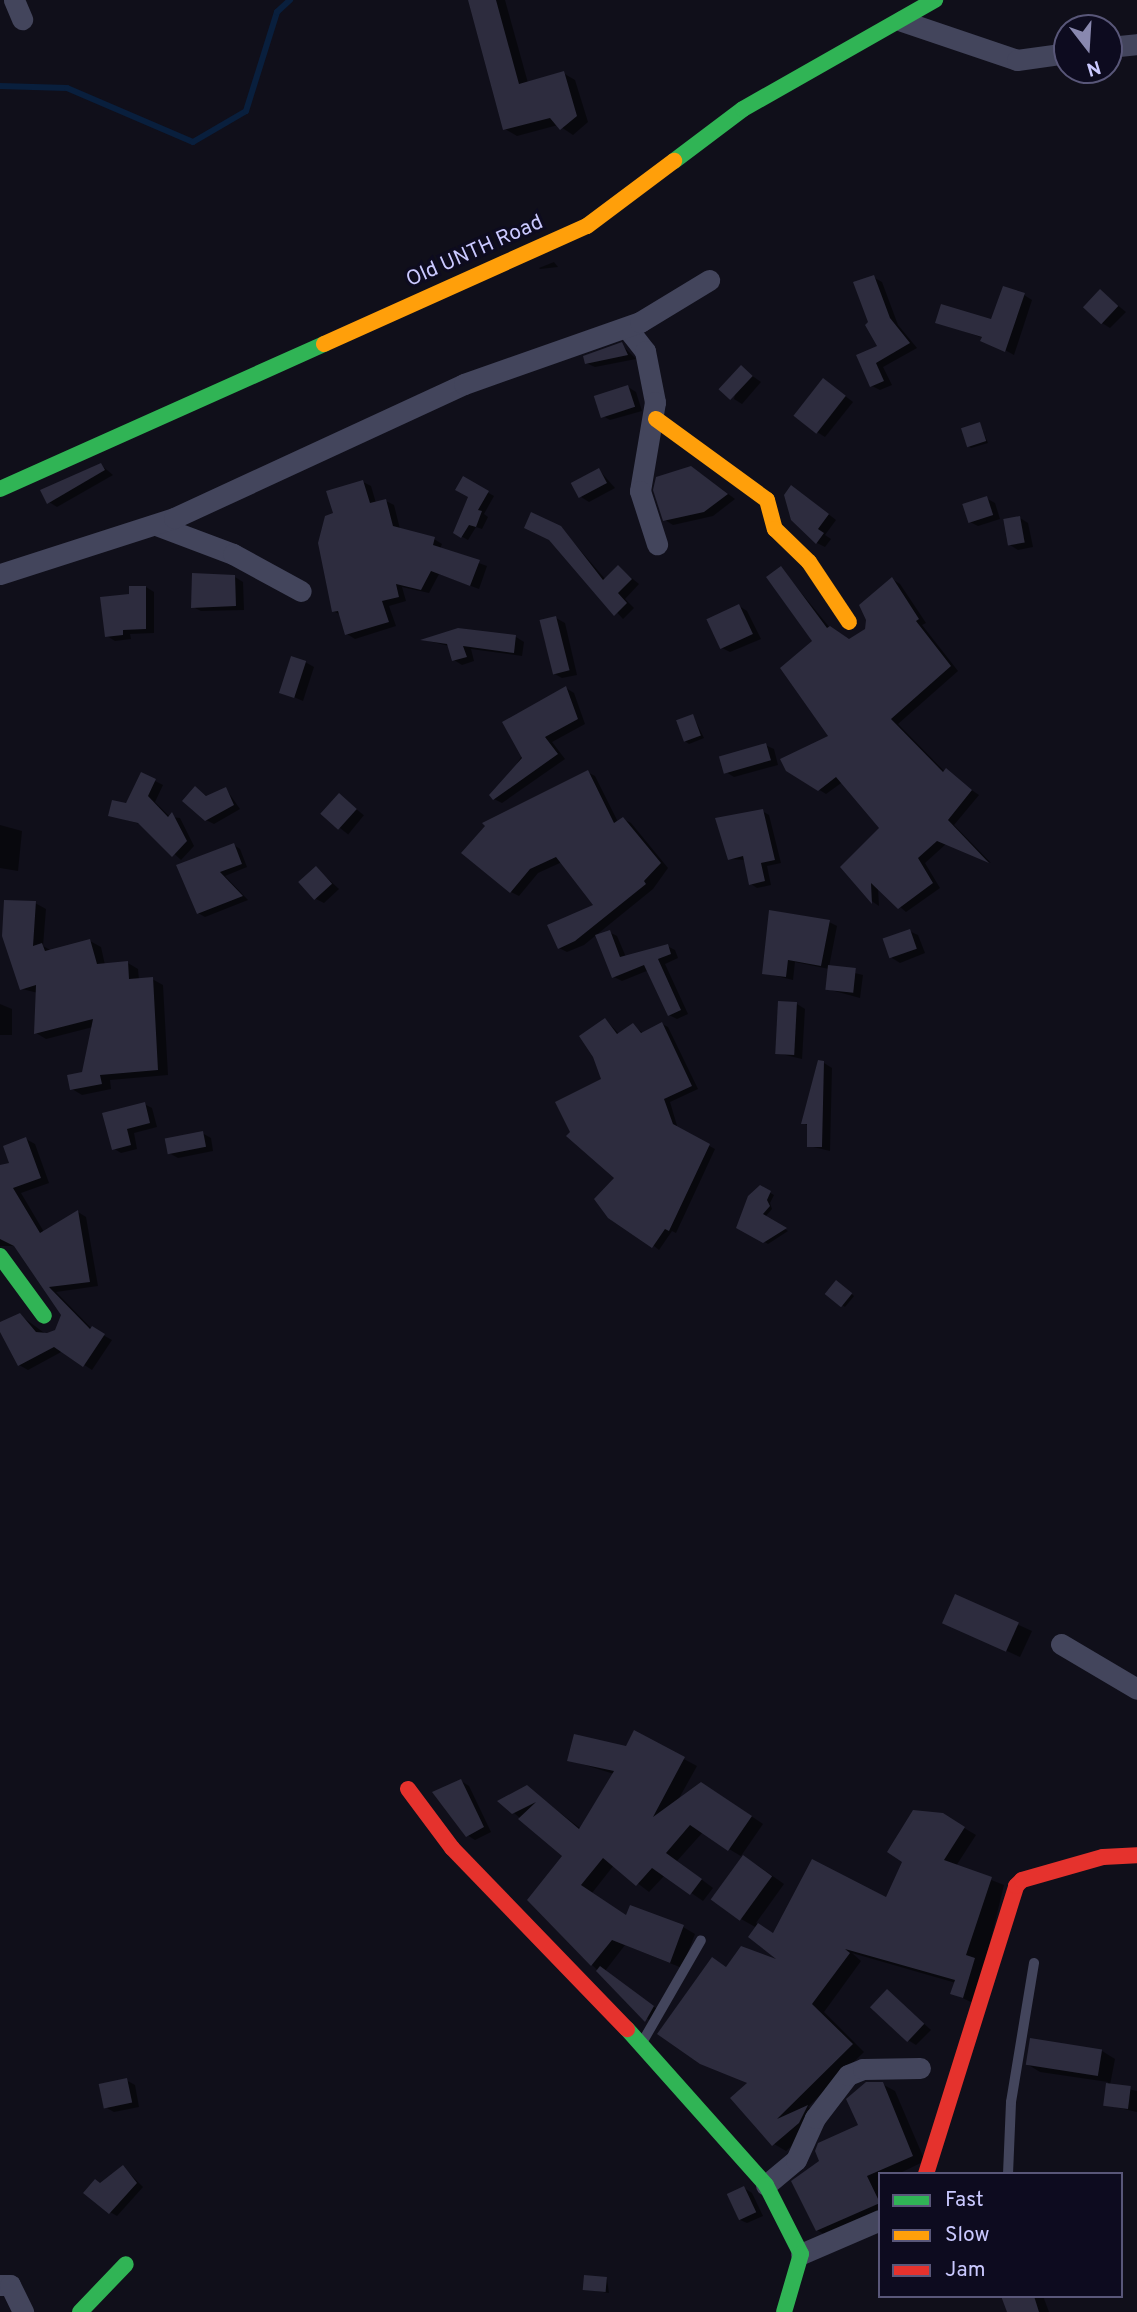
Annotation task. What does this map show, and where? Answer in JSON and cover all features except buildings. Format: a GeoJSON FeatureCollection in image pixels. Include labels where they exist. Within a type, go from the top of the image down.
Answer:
{"type":"FeatureCollection","features":[{"type":"Feature","properties":{"kind":"street","name":"Old UNTH Road"},"geometry":{"type":"LineString","coordinates":[[0,489],[587,226],[743,109],[935,0]]}},
{"type":"Feature","properties":{"kind":"street"},"geometry":{"type":"LineString","coordinates":[[902,21],[1017,60],[1053,55]]}},
{"type":"Feature","properties":{"kind":"street"},"geometry":{"type":"LineString","coordinates":[[0,574],[156,525],[464,384],[627,328],[680,302],[709,280]]}},
{"type":"Feature","properties":{"kind":"street"},"geometry":{"type":"LineString","coordinates":[[627,328],[645,351],[656,419],[640,491],[657,544]]}},
{"type":"Feature","properties":{"kind":"street"},"geometry":{"type":"LineString","coordinates":[[656,419],[767,500],[775,529],[809,562],[849,621]]}},
{"type":"Feature","properties":{"kind":"street"},"geometry":{"type":"LineString","coordinates":[[156,525],[233,554],[301,591]]}},
{"type":"Feature","properties":{"kind":"street"},"geometry":{"type":"LineString","coordinates":[[0,1256],[44,1316]]}},
{"type":"Feature","properties":{"kind":"street"},"geometry":{"type":"LineString","coordinates":[[1061,1644],[1137,1689]]}},
{"type":"Feature","properties":{"kind":"street"},"geometry":{"type":"LineString","coordinates":[[408,1789],[452,1848],[641,2043],[766,2185],[801,2254],[783,2312]]}},
{"type":"Feature","properties":{"kind":"street"},"geometry":{"type":"LineString","coordinates":[[927,2172],[1016,1886],[1022,1880],[1103,1857],[1137,1855]]}},
{"type":"Feature","properties":{"kind":"street"},"geometry":{"type":"LineString","coordinates":[[766,2185],[796,2160],[815,2119],[848,2075],[863,2069],[920,2068]]}},
{"type":"Feature","properties":{"kind":"street"},"geometry":{"type":"LineString","coordinates":[[801,2254],[878,2221]]}},
{"type":"Feature","properties":{"kind":"street"},"geometry":{"type":"LineString","coordinates":[[80,2312],[87,2300],[126,2264]]}},
{"type":"Feature","properties":{"kind":"street"},"geometry":{"type":"LineString","coordinates":[[0,2285],[10,2286],[23,2312]]}},
{"type":"Feature","properties":{"kind":"lane"},"geometry":{"type":"LineString","coordinates":[[641,2043],[701,1940]]}},
{"type":"Feature","properties":{"kind":"lane"},"geometry":{"type":"LineString","coordinates":[[1008,2172],[1010,2102],[1034,1963]]}},
{"type":"Feature","properties":{"kind":"waterway"},"geometry":{"type":"LineString","coordinates":[[0,86],[67,88],[193,142],[246,111],[277,12],[290,0]]}},
{"type":"Feature","properties":{"kind":"traffic: fast"},"geometry":{"type":"LineString","coordinates":[[674,161],[743,109],[935,0]]}},
{"type":"Feature","properties":{"kind":"traffic: fast"},"geometry":{"type":"LineString","coordinates":[[0,489],[324,344]]}},
{"type":"Feature","properties":{"kind":"traffic: fast"},"geometry":{"type":"LineString","coordinates":[[0,1256],[44,1316]]}},
{"type":"Feature","properties":{"kind":"traffic: fast"},"geometry":{"type":"LineString","coordinates":[[627,2029],[766,2185],[801,2254],[784,2312]]}},
{"type":"Feature","properties":{"kind":"traffic: fast"},"geometry":{"type":"LineString","coordinates":[[80,2312],[126,2264]]}},
{"type":"Feature","properties":{"kind":"traffic: slow"},"geometry":{"type":"LineString","coordinates":[[324,344],[587,226],[674,161]]}},
{"type":"Feature","properties":{"kind":"traffic: slow"},"geometry":{"type":"LineString","coordinates":[[656,419],[767,500],[775,529],[809,562],[849,622]]}},
{"type":"Feature","properties":{"kind":"traffic: jam"},"geometry":{"type":"LineString","coordinates":[[408,1789],[452,1848],[627,2029]]}},
{"type":"Feature","properties":{"kind":"traffic: jam"},"geometry":{"type":"LineString","coordinates":[[927,2172],[1016,1886],[1022,1880],[1103,1857],[1137,1855]]}}]}
